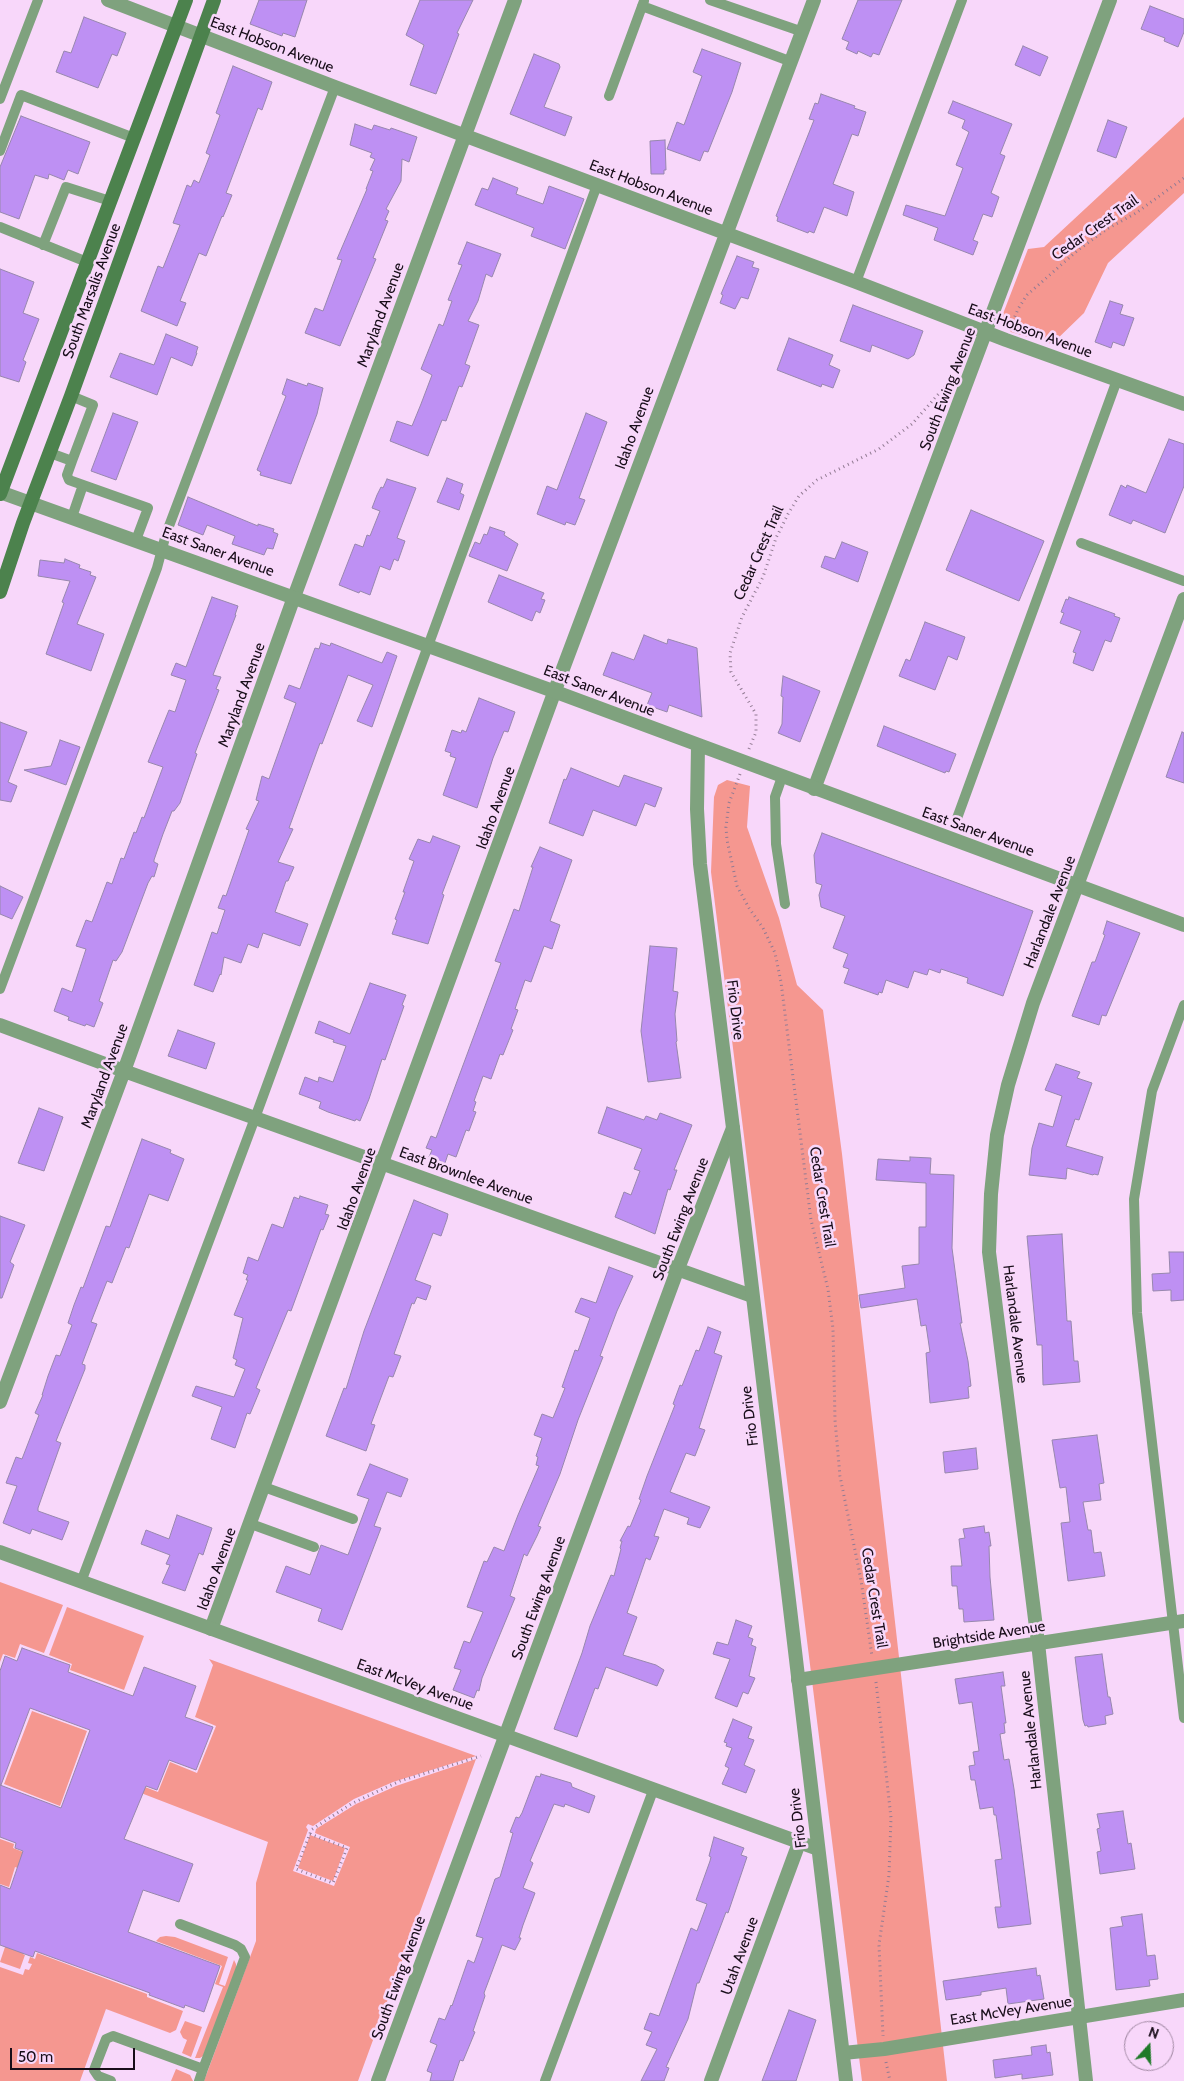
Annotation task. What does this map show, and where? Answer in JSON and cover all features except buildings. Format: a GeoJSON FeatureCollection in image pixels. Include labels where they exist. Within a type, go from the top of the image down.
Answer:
{"type":"FeatureCollection","features":[{"type":"Feature","properties":{"kind":"main road","name":"South Marsalis Avenue"},"geometry":{"type":"LineString","coordinates":[[0,493],[186,0]]}},
{"type":"Feature","properties":{"kind":"main road","name":"South Marsalis Avenue"},"geometry":{"type":"LineString","coordinates":[[0,592],[214,0]]}},
{"type":"Feature","properties":{"kind":"street","name":"East Hobson Avenue"},"geometry":{"type":"LineString","coordinates":[[108,0],[856,282],[986,333],[1184,404]]}},
{"type":"Feature","properties":{"kind":"street","name":"Maryland Avenue"},"geometry":{"type":"LineString","coordinates":[[0,1402],[124,1071],[294,597],[515,0]]}},
{"type":"Feature","properties":{"kind":"street","name":"Idaho Avenue"},"geometry":{"type":"LineString","coordinates":[[211,1630],[556,692],[814,0]]}},
{"type":"Feature","properties":{"kind":"street","name":"South Ewing Avenue"},"geometry":{"type":"LineString","coordinates":[[814,789],[1110,0]]}},
{"type":"Feature","properties":{"kind":"street","name":"East Saner Avenue"},"geometry":{"type":"LineString","coordinates":[[0,493],[72,517],[556,692],[1184,925]]}},
{"type":"Feature","properties":{"kind":"street","name":"Harlandale Avenue"},"geometry":{"type":"LineString","coordinates":[[1086,2081],[1038,1643],[989,1252],[991,1194],[997,1135],[1008,1085],[1033,1003],[1184,599]]}},
{"type":"Feature","properties":{"kind":"street","name":"Frio Drive"},"geometry":{"type":"LineString","coordinates":[[698,746],[697,809],[700,864],[734,1128],[752,1296],[846,2081]]}},
{"type":"Feature","properties":{"kind":"street","name":"East Brownlee Avenue"},"geometry":{"type":"LineString","coordinates":[[0,1025],[677,1271],[752,1296]]}},
{"type":"Feature","properties":{"kind":"street","name":"South Ewing Avenue"},"geometry":{"type":"LineString","coordinates":[[378,2081],[677,1271],[734,1128]]}},
{"type":"Feature","properties":{"kind":"street","name":"East McVey Avenue"},"geometry":{"type":"LineString","coordinates":[[0,1552],[818,1849]]}},
{"type":"Feature","properties":{"kind":"street","name":"Brightside Avenue"},"geometry":{"type":"LineString","coordinates":[[798,1680],[1178,1622]]}},
{"type":"Feature","properties":{"kind":"street","name":"Utah Avenue"},"geometry":{"type":"LineString","coordinates":[[711,2081],[799,1843]]}},
{"type":"Feature","properties":{"kind":"street","name":"East McVey Avenue"},"geometry":{"type":"LineString","coordinates":[[843,2054],[1184,2000]]}},
{"type":"Feature","properties":{"kind":"lane"},"geometry":{"type":"LineString","coordinates":[[0,100],[38,0]]}},
{"type":"Feature","properties":{"kind":"lane"},"geometry":{"type":"LineString","coordinates":[[710,0],[803,32]]}},
{"type":"Feature","properties":{"kind":"lane"},"geometry":{"type":"LineString","coordinates":[[856,282],[962,0]]}},
{"type":"Feature","properties":{"kind":"lane"},"geometry":{"type":"LineString","coordinates":[[609,96],[643,3],[792,62]]}},
{"type":"Feature","properties":{"kind":"lane"},"geometry":{"type":"LineString","coordinates":[[0,988],[163,550],[166,534],[335,87]]}},
{"type":"Feature","properties":{"kind":"lane"},"geometry":{"type":"LineString","coordinates":[[0,151],[21,95],[134,138]]}},
{"type":"Feature","properties":{"kind":"lane"},"geometry":{"type":"LineString","coordinates":[[81,1582],[255,1118],[597,185]]}},
{"type":"Feature","properties":{"kind":"lane"},"geometry":{"type":"LineString","coordinates":[[43,245],[66,187],[110,202]]}},
{"type":"Feature","properties":{"kind":"lane"},"geometry":{"type":"LineString","coordinates":[[0,227],[87,262]]}},
{"type":"Feature","properties":{"kind":"lane"},"geometry":{"type":"LineString","coordinates":[[956,821],[1117,380]]}},
{"type":"Feature","properties":{"kind":"lane"},"geometry":{"type":"LineString","coordinates":[[71,396],[93,405],[67,475],[69,480],[148,508],[136,540]]}},
{"type":"Feature","properties":{"kind":"lane"},"geometry":{"type":"LineString","coordinates":[[50,453],[72,461]]}},
{"type":"Feature","properties":{"kind":"lane"},"geometry":{"type":"LineString","coordinates":[[72,517],[83,485]]}},
{"type":"Feature","properties":{"kind":"lane"},"geometry":{"type":"LineString","coordinates":[[1082,543],[1184,581]]}},
{"type":"Feature","properties":{"kind":"lane"},"geometry":{"type":"LineString","coordinates":[[782,777],[775,797],[776,844],[785,904]]}},
{"type":"Feature","properties":{"kind":"lane"},"geometry":{"type":"LineString","coordinates":[[1184,1005],[1152,1091],[1134,1199],[1137,1313],[1178,1622],[1184,1718]]}},
{"type":"Feature","properties":{"kind":"lane"},"geometry":{"type":"LineString","coordinates":[[264,1488],[353,1519]]}},
{"type":"Feature","properties":{"kind":"lane"},"geometry":{"type":"LineString","coordinates":[[251,1524],[314,1547]]}},
{"type":"Feature","properties":{"kind":"lane"},"geometry":{"type":"LineString","coordinates":[[546,2081],[654,1788]]}},
{"type":"Feature","properties":{"kind":"lane"},"geometry":{"type":"LineString","coordinates":[[180,1924],[235,1945],[245,1957],[199,2081]]}},
{"type":"Feature","properties":{"kind":"lane"},"geometry":{"type":"LineString","coordinates":[[111,2081],[98,2076],[94,2070],[106,2039],[113,2036],[203,2069]]}},
{"type":"Feature","properties":{"kind":"path","name":"Cedar Crest Trail"},"geometry":{"type":"LineString","coordinates":[[1010,328],[1018,309],[1036,285],[1078,250],[1106,230],[1136,213],[1184,178]]}},
{"type":"Feature","properties":{"kind":"path","name":"Cedar Crest Trail"},"geometry":{"type":"LineString","coordinates":[[749,749],[756,732],[756,714],[732,672],[730,653],[742,617],[763,577],[776,538],[788,514],[799,496],[816,480],[879,449],[912,424],[950,381]]}},
{"type":"Feature","properties":{"kind":"path","name":"Cedar Crest Trail"},"geometry":{"type":"LineString","coordinates":[[738,778],[729,804],[726,827],[727,840],[737,886],[763,928],[775,953],[781,982],[811,1220],[828,1289],[833,1329],[840,1476],[861,1580],[873,1661]]}},
{"type":"Feature","properties":{"kind":"path"},"geometry":{"type":"LineString","coordinates":[[875,1677],[891,1818],[889,1875],[878,1945],[883,2039]]}},
{"type":"Feature","properties":{"kind":"path"},"geometry":{"type":"LineString","coordinates":[[310,1834],[347,1848],[333,1883],[296,1869],[311,1830],[351,1804],[400,1781],[481,1756]]}},
{"type":"Feature","properties":{"kind":"path"},"geometry":{"type":"LineString","coordinates":[[885,2056],[890,2081]]}},
{"type":"Feature","properties":{"kind":"shaded area"},"geometry":{"type":"Polygon","coordinates":[[[1184,117],[1184,193],[1108,263],[1084,313],[1052,344],[1011,332],[1001,319],[1028,249],[1044,247],[1184,117]]]}},
{"type":"Feature","properties":{"kind":"shaded area"},"geometry":{"type":"Polygon","coordinates":[[[727,780],[750,786],[747,827],[779,918],[797,985],[823,1010],[842,1154],[947,2081],[862,2081],[711,872],[714,797],[718,785],[727,780]]]}},
{"type":"Feature","properties":{"kind":"shaded area"},"geometry":{"type":"Polygon","coordinates":[[[0,1582],[63,1605],[44,1653],[20,1644],[15,1658],[3,1654],[0,1662],[0,1582]]]}},
{"type":"Feature","properties":{"kind":"shaded area"},"geometry":{"type":"Polygon","coordinates":[[[67,1607],[144,1636],[124,1690],[70,1670],[72,1664],[49,1655],[67,1607]]]}},
{"type":"Feature","properties":{"kind":"shaded area"},"geometry":{"type":"Polygon","coordinates":[[[209,1659],[476,1756],[393,1782],[354,1799],[313,1826],[308,1824],[306,1827],[308,1830],[293,1871],[334,1886],[350,1847],[315,1833],[316,1829],[356,1804],[396,1786],[476,1759],[358,2081],[204,2081],[256,1941],[256,1883],[268,1842],[141,1793],[108,1773],[158,1792],[170,1762],[197,1773],[216,1726],[195,1717],[213,1665],[209,1659]]]}},
{"type":"Feature","properties":{"kind":"shaded area"},"geometry":{"type":"Polygon","coordinates":[[[32,1711],[87,1731],[60,1806],[4,1784],[32,1711]]]}},
{"type":"Feature","properties":{"kind":"shaded area"},"geometry":{"type":"Polygon","coordinates":[[[310,1835],[345,1848],[333,1881],[298,1868],[310,1835]]]}},
{"type":"Feature","properties":{"kind":"shaded area"},"geometry":{"type":"Polygon","coordinates":[[[0,1839],[14,1844],[13,1848],[46,1861],[40,1876],[15,1867],[9,1887],[0,1884],[0,1839]]]}},
{"type":"Feature","properties":{"kind":"shaded area"},"geometry":{"type":"Polygon","coordinates":[[[160,1937],[175,1937],[228,1957],[219,1984],[225,1986],[234,1960],[236,1964],[236,1972],[203,2056],[200,2058],[195,2058],[223,1987],[215,1984],[222,1966],[156,1941],[160,1937]]]}},
{"type":"Feature","properties":{"kind":"shaded area"},"geometry":{"type":"Polygon","coordinates":[[[7,1941],[25,1948],[23,1954],[25,1955],[20,1969],[0,1962],[7,1941]]]}},
{"type":"Feature","properties":{"kind":"shaded area"},"geometry":{"type":"Polygon","coordinates":[[[37,1953],[147,1994],[147,1997],[183,2011],[176,2030],[170,2033],[106,2009],[80,2081],[0,2081],[0,1967],[23,1975],[25,1969],[29,1970],[32,1964],[28,1963],[30,1957],[35,1959],[37,1953]]]}},
{"type":"Feature","properties":{"kind":"shaded area"},"geometry":{"type":"Polygon","coordinates":[[[185,2021],[202,2027],[191,2057],[182,2053],[187,2040],[183,2038],[180,2032],[185,2021]]]}},
{"type":"Feature","properties":{"kind":"shaded area"},"geometry":{"type":"Polygon","coordinates":[[[176,2069],[190,2075],[193,2081],[171,2081],[176,2069]]]}}]}
